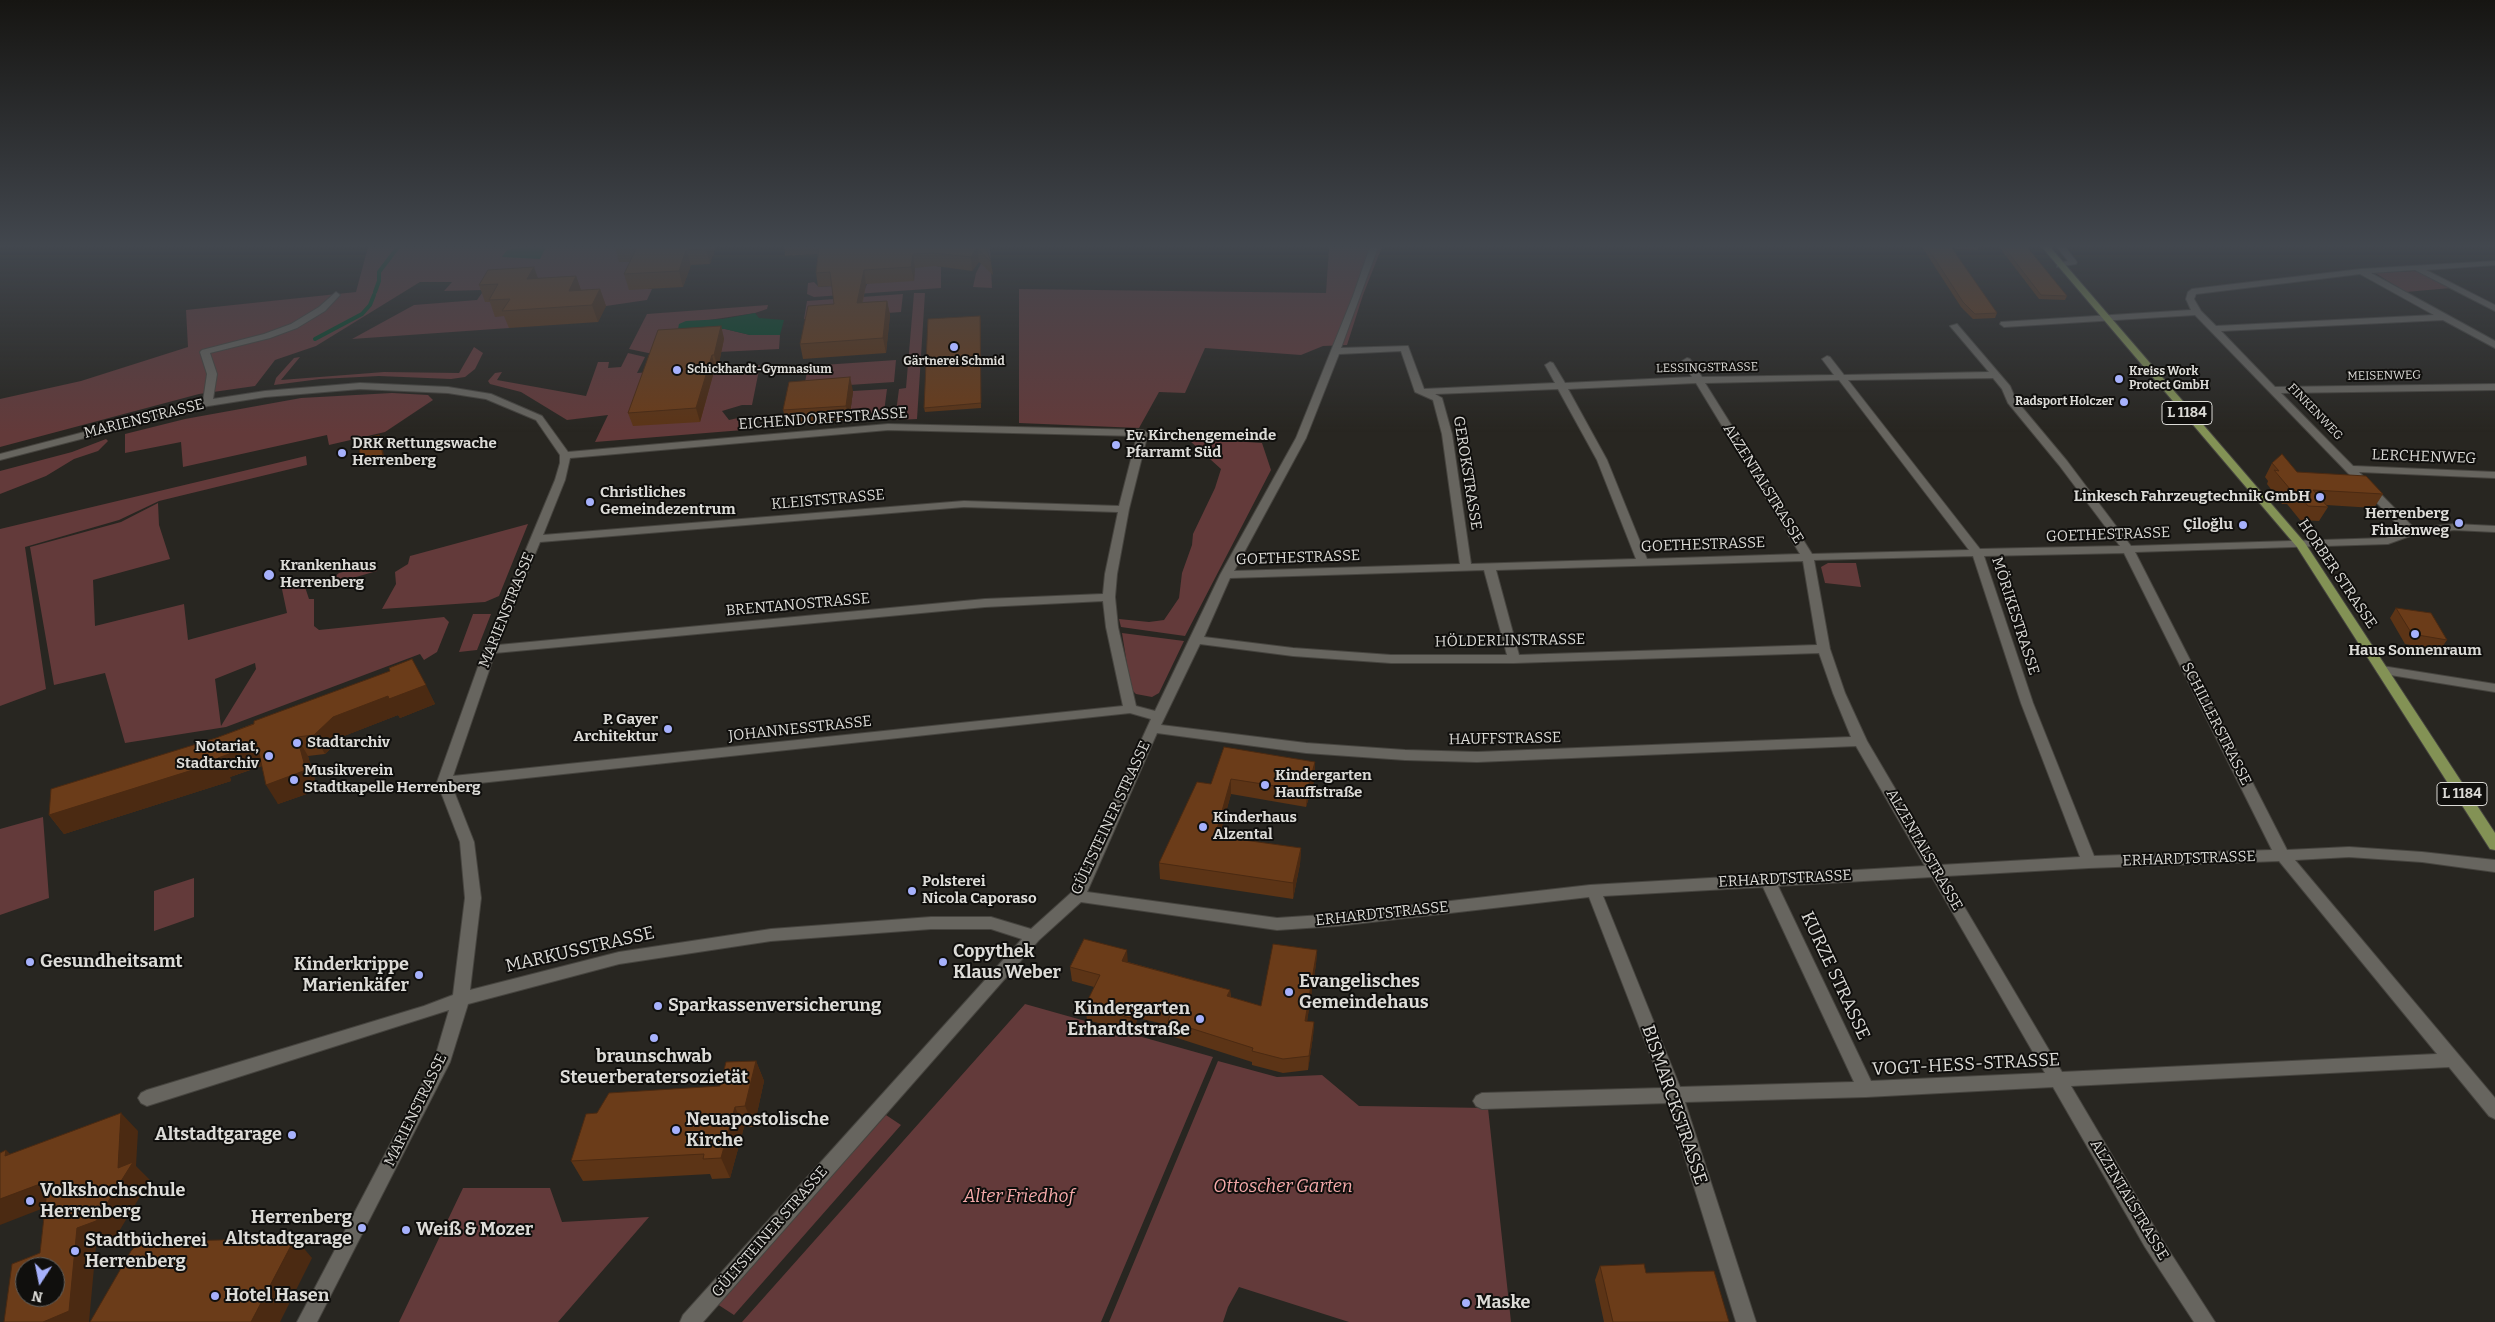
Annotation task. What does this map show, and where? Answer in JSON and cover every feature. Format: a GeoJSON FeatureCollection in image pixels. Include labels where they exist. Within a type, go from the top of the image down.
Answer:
{"type":"FeatureCollection","features":[{"type":"Feature","properties":{"kind":"main road","name":"HORBER STRASSE"},"geometry":{"type":"LineString","coordinates":[[2098,309],[2301,545],[2495,845]]}},
{"type":"Feature","properties":{"kind":"street"},"geometry":{"type":"LineString","coordinates":[[208,403],[212,374],[205,352],[267,336],[294,326],[322,309]]}},
{"type":"Feature","properties":{"kind":"street","name":"GÜLTSTEINER STRASSE"},"geometry":{"type":"LineString","coordinates":[[690,1322],[1034,936],[1078,896],[1156,722],[1197,640],[1226,575],[1300,438],[1351,309]]}},
{"type":"Feature","properties":{"kind":"street"},"geometry":{"type":"LineString","coordinates":[[2004,324],[2197,312],[2195,309]]}},
{"type":"Feature","properties":{"kind":"street"},"geometry":{"type":"LineString","coordinates":[[2429,309],[2495,345]]}},
{"type":"Feature","properties":{"kind":"street","name":"FINKENWEG"},"geometry":{"type":"LineString","coordinates":[[2197,312],[2216,329],[2412,532]]}},
{"type":"Feature","properties":{"kind":"street"},"geometry":{"type":"LineString","coordinates":[[2216,329],[2444,317]]}},
{"type":"Feature","properties":{"kind":"street","name":"SCHILLERSTRASSE"},"geometry":{"type":"LineString","coordinates":[[1954,326],[2007,388],[2011,401],[2063,463],[2127,548],[2282,855],[2495,1111]]}},
{"type":"Feature","properties":{"kind":"street"},"geometry":{"type":"LineString","coordinates":[[1335,351],[1405,348],[1420,392]]}},
{"type":"Feature","properties":{"kind":"street","name":"MÖRIKESTRASSE"},"geometry":{"type":"LineString","coordinates":[[1827,359],[1978,554],[2027,703],[2089,862]]}},
{"type":"Feature","properties":{"kind":"street","name":"ALZENTALSTRASSE"},"geometry":{"type":"LineString","coordinates":[[1687,361],[1808,557],[1824,649],[1839,694],[1860,742],[2152,1241],[2205,1322]]}},
{"type":"Feature","properties":{"kind":"street"},"geometry":{"type":"LineString","coordinates":[[1550,365],[1602,460],[1643,562]]}},
{"type":"Feature","properties":{"kind":"street","name":"LESSINGSTRASSE"},"geometry":{"type":"LineString","coordinates":[[1420,392],[1699,380],[1995,375]]}},
{"type":"Feature","properties":{"kind":"street","name":"MARIENSTRASSE"},"geometry":{"type":"LineString","coordinates":[[0,457],[117,424],[208,403],[265,394],[360,386],[417,387],[463,392],[507,403],[538,418],[548,428],[565,455],[564,471],[490,650],[444,782],[467,842],[473,898],[461,999],[442,1062],[307,1322]]}},
{"type":"Feature","properties":{"kind":"street","name":"MEISENWEG"},"geometry":{"type":"LineString","coordinates":[[2274,390],[2495,387]]}},
{"type":"Feature","properties":{"kind":"street","name":"GEROKSTRASSE"},"geometry":{"type":"LineString","coordinates":[[1420,392],[1437,398],[1447,434],[1466,568]]}},
{"type":"Feature","properties":{"kind":"street","name":"EICHENDORFFSTRASSE"},"geometry":{"type":"LineString","coordinates":[[565,455],[888,427],[1143,433],[1124,509]]}},
{"type":"Feature","properties":{"kind":"street","name":"LERCHENWEG"},"geometry":{"type":"LineString","coordinates":[[2351,469],[2495,475]]}},
{"type":"Feature","properties":{"kind":"street","name":"KLEISTSTRASSE"},"geometry":{"type":"LineString","coordinates":[[535,539],[964,504],[1124,509]]}},
{"type":"Feature","properties":{"kind":"street"},"geometry":{"type":"LineString","coordinates":[[1124,509],[1111,574],[1109,597],[1112,627],[1130,709]]}},
{"type":"Feature","properties":{"kind":"street","name":"GOETHESTRASSE"},"geometry":{"type":"LineString","coordinates":[[1226,575],[1808,557],[1978,554],[2127,548],[2301,545],[2388,541],[2412,532],[2454,527],[2495,529]]}},
{"type":"Feature","properties":{"kind":"street"},"geometry":{"type":"LineString","coordinates":[[1489,567],[1514,659]]}},
{"type":"Feature","properties":{"kind":"street","name":"BRENTANOSTRASSE"},"geometry":{"type":"LineString","coordinates":[[490,650],[985,603],[1109,597]]}},
{"type":"Feature","properties":{"kind":"street","name":"HÖLDERLINSTRASSE"},"geometry":{"type":"LineString","coordinates":[[1197,640],[1293,652],[1391,659],[1514,659],[1824,649]]}},
{"type":"Feature","properties":{"kind":"street"},"geometry":{"type":"LineString","coordinates":[[2382,670],[2495,688]]}},
{"type":"Feature","properties":{"kind":"street","name":"JOHANNESSTRASSE"},"geometry":{"type":"LineString","coordinates":[[444,782],[1060,718],[1130,709],[1156,722]]}},
{"type":"Feature","properties":{"kind":"street","name":"HAUFFSTRASSE"},"geometry":{"type":"LineString","coordinates":[[1156,722],[1306,748],[1405,756],[1468,757],[1860,742]]}},
{"type":"Feature","properties":{"kind":"street","name":"ERHARDTSTRASSE"},"geometry":{"type":"LineString","coordinates":[[1078,896],[1277,924],[1337,920],[1594,891],[1767,879],[2089,862],[2370,853],[2495,866]]}},
{"type":"Feature","properties":{"kind":"street","name":"KURZE STRASSE"},"geometry":{"type":"LineString","coordinates":[[1767,879],[1866,1089]]}},
{"type":"Feature","properties":{"kind":"street","name":"BISMARCKSTRASSE"},"geometry":{"type":"LineString","coordinates":[[1594,891],[1674,1095],[1746,1322]]}},
{"type":"Feature","properties":{"kind":"street","name":"MARKUSSTRASSE"},"geometry":{"type":"LineString","coordinates":[[147,1098],[426,1012],[461,999],[619,958],[771,935],[931,923],[991,923],[1034,936]]}},
{"type":"Feature","properties":{"kind":"street","name":"VOGT-HESS-STRASSE"},"geometry":{"type":"LineString","coordinates":[[1482,1101],[2058,1081],[2453,1060]]}},
{"type":"Feature","properties":{"kind":"green space"},"geometry":{"type":"Polygon","coordinates":[[[377,309],[316,346],[275,360],[255,386],[199,394],[0,447],[0,399],[81,381],[188,347],[186,310],[377,309]]]}},
{"type":"Feature","properties":{"kind":"green space"},"geometry":{"type":"Polygon","coordinates":[[[407,309],[510,309],[516,316],[509,328],[352,339],[407,309]]]}},
{"type":"Feature","properties":{"kind":"green space"},"geometry":{"type":"Polygon","coordinates":[[[718,309],[767,309],[755,313],[709,320],[682,330],[725,329],[750,335],[780,335],[779,349],[658,355],[629,349],[647,314],[718,309]]]}},
{"type":"Feature","properties":{"kind":"green space"},"geometry":{"type":"Polygon","coordinates":[[[806,309],[901,309],[901,312],[804,319],[806,309]]]}},
{"type":"Feature","properties":{"kind":"green space"},"geometry":{"type":"Polygon","coordinates":[[[913,309],[924,309],[917,419],[895,420],[899,389],[906,388],[913,309]]]}},
{"type":"Feature","properties":{"kind":"green space"},"geometry":{"type":"Polygon","coordinates":[[[1019,309],[1359,309],[1347,345],[1323,346],[1301,355],[1205,348],[1185,393],[1159,392],[1139,428],[1019,423],[1019,309]]]}},
{"type":"Feature","properties":{"kind":"green space"},"geometry":{"type":"Polygon","coordinates":[[[474,347],[483,353],[475,369],[465,377],[451,379],[379,376],[320,379],[274,385],[276,378],[294,358],[300,357],[281,380],[384,372],[459,373],[474,347]]]}},
{"type":"Feature","properties":{"kind":"green space"},"geometry":{"type":"Polygon","coordinates":[[[628,353],[645,357],[637,373],[760,365],[752,405],[742,405],[722,411],[729,420],[747,416],[743,430],[595,442],[608,415],[567,420],[521,392],[490,384],[488,381],[495,373],[502,372],[497,380],[586,396],[598,362],[609,362],[608,368],[621,367],[628,353]]]}},
{"type":"Feature","properties":{"kind":"green space"},"geometry":{"type":"Polygon","coordinates":[[[896,360],[894,382],[804,388],[808,366],[896,360]]]}},
{"type":"Feature","properties":{"kind":"green space"},"geometry":{"type":"Polygon","coordinates":[[[887,389],[884,412],[850,414],[853,391],[887,389]]]}},
{"type":"Feature","properties":{"kind":"green space"},"geometry":{"type":"Polygon","coordinates":[[[392,393],[428,395],[433,400],[385,432],[329,445],[327,435],[183,467],[181,442],[125,453],[125,434],[185,419],[301,398],[392,393]]]}},
{"type":"Feature","properties":{"kind":"green space"},"geometry":{"type":"Polygon","coordinates":[[[1171,437],[1262,443],[1271,470],[1185,636],[1121,627],[1119,619],[1149,622],[1164,620],[1179,598],[1182,573],[1192,545],[1193,534],[1215,488],[1221,469],[1190,441],[1171,441],[1171,437]]]}},
{"type":"Feature","properties":{"kind":"green space"},"geometry":{"type":"Polygon","coordinates":[[[106,439],[108,441],[98,451],[74,459],[46,476],[0,494],[0,471],[72,452],[106,439]]]}},
{"type":"Feature","properties":{"kind":"green space"},"geometry":{"type":"Polygon","coordinates":[[[306,456],[307,465],[159,501],[119,520],[25,547],[46,689],[0,706],[0,529],[306,456]]]}},
{"type":"Feature","properties":{"kind":"green space"},"geometry":{"type":"Polygon","coordinates":[[[158,503],[159,525],[170,559],[93,580],[95,626],[184,604],[188,640],[287,613],[280,580],[304,584],[309,599],[314,599],[314,626],[319,630],[444,617],[449,622],[437,652],[424,660],[420,654],[226,727],[125,743],[105,673],[54,685],[30,547],[121,522],[158,503]],[[255,663],[215,679],[221,726],[256,669],[255,663]]]}},
{"type":"Feature","properties":{"kind":"green space"},"geometry":{"type":"Polygon","coordinates":[[[528,524],[499,596],[485,602],[382,609],[396,584],[395,572],[408,564],[410,556],[528,524]]]}},
{"type":"Feature","properties":{"kind":"green space"},"geometry":{"type":"Polygon","coordinates":[[[1828,563],[1856,563],[1861,587],[1825,583],[1821,567],[1828,563]]]}},
{"type":"Feature","properties":{"kind":"green space"},"geometry":{"type":"Polygon","coordinates":[[[375,564],[377,571],[342,581],[331,580],[339,573],[375,564]]]}},
{"type":"Feature","properties":{"kind":"green space"},"geometry":{"type":"Polygon","coordinates":[[[473,614],[491,614],[477,650],[459,652],[473,614]]]}},
{"type":"Feature","properties":{"kind":"green space"},"geometry":{"type":"Polygon","coordinates":[[[1122,633],[1184,641],[1159,693],[1152,697],[1136,694],[1131,689],[1122,633]]]}},
{"type":"Feature","properties":{"kind":"green space"},"geometry":{"type":"Polygon","coordinates":[[[43,817],[49,898],[0,915],[0,829],[43,817]]]}},
{"type":"Feature","properties":{"kind":"green space"},"geometry":{"type":"Polygon","coordinates":[[[194,878],[194,917],[154,931],[154,891],[194,878]]]}},
{"type":"Feature","properties":{"kind":"green space","name":"Alter Friedhof"},"geometry":{"type":"Polygon","coordinates":[[[1025,1004],[1213,1057],[1101,1322],[742,1322],[1025,1004]]]}},
{"type":"Feature","properties":{"kind":"green space","name":"Ottoscher Garten"},"geometry":{"type":"Polygon","coordinates":[[[1218,1061],[1277,1077],[1322,1075],[1359,1106],[1488,1108],[1511,1322],[1349,1322],[1239,1287],[1228,1307],[1223,1322],[1109,1322],[1218,1061]]]}},
{"type":"Feature","properties":{"kind":"green space"},"geometry":{"type":"Polygon","coordinates":[[[886,1115],[901,1125],[734,1315],[717,1304],[886,1115]]]}},
{"type":"Feature","properties":{"kind":"green space"},"geometry":{"type":"Polygon","coordinates":[[[463,1188],[550,1188],[562,1222],[649,1217],[558,1322],[399,1322],[463,1188]]]}},
{"type":"Feature","properties":{"kind":"shaded area"},"geometry":{"type":"Polygon","coordinates":[[[755,313],[759,318],[784,320],[780,335],[750,335],[725,329],[678,329],[679,324],[686,321],[723,319],[755,313]]]}},
{"type":"Feature","properties":{"kind":"building"},"geometry":{"type":"Polygon","coordinates":[[[504,309],[537,309],[502,311],[504,309]]]}},
{"type":"Feature","properties":{"kind":"building"},"geometry":{"type":"Polygon","coordinates":[[[807,309],[886,309],[883,338],[800,344],[807,309]]]}},
{"type":"Feature","properties":{"kind":"building"},"geometry":{"type":"Polygon","coordinates":[[[1970,309],[1994,309],[1997,313],[1975,314],[1970,309]]]}},
{"type":"Feature","properties":{"kind":"building","name":"Gärtnerei Schmid"},"geometry":{"type":"Polygon","coordinates":[[[980,316],[981,403],[924,408],[928,319],[980,316]]]}},
{"type":"Feature","properties":{"kind":"building"},"geometry":{"type":"Polygon","coordinates":[[[721,326],[714,355],[712,355],[696,408],[628,413],[658,330],[721,326]]]}},
{"type":"Feature","properties":{"kind":"building"},"geometry":{"type":"Polygon","coordinates":[[[850,377],[846,406],[783,410],[789,382],[850,377]]]}},
{"type":"Feature","properties":{"kind":"building"},"geometry":{"type":"Polygon","coordinates":[[[379,435],[383,456],[361,461],[358,440],[379,435]]]}},
{"type":"Feature","properties":{"kind":"building"},"geometry":{"type":"Polygon","coordinates":[[[2282,454],[2297,472],[2366,476],[2383,494],[2313,490],[2328,507],[2308,506],[2295,490],[2290,489],[2274,470],[2279,471],[2272,463],[2282,454]]]}},
{"type":"Feature","properties":{"kind":"building"},"geometry":{"type":"Polygon","coordinates":[[[2396,608],[2431,613],[2447,640],[2412,634],[2396,608]]]}},
{"type":"Feature","properties":{"kind":"building"},"geometry":{"type":"Polygon","coordinates":[[[412,659],[426,685],[389,699],[388,696],[333,717],[314,735],[297,737],[306,770],[266,785],[257,744],[218,758],[218,762],[49,815],[51,789],[216,738],[254,724],[254,721],[390,671],[389,668],[412,659]]]}},
{"type":"Feature","properties":{"kind":"building"},"geometry":{"type":"Polygon","coordinates":[[[1224,747],[1315,762],[1307,791],[1231,779],[1215,836],[1301,848],[1293,883],[1159,863],[1197,782],[1211,784],[1224,747]]]}},
{"type":"Feature","properties":{"kind":"building"},"geometry":{"type":"Polygon","coordinates":[[[1084,939],[1127,950],[1122,961],[1230,990],[1227,996],[1261,1006],[1273,944],[1317,950],[1305,1021],[1314,1022],[1309,1056],[1283,1059],[1252,1051],[1253,1048],[1168,1021],[1171,1012],[1137,1004],[1130,1018],[1085,1006],[1100,975],[1070,967],[1084,939]]]}},
{"type":"Feature","properties":{"kind":"building"},"geometry":{"type":"Polygon","coordinates":[[[756,1061],[745,1106],[735,1107],[721,1158],[703,1159],[704,1154],[571,1161],[586,1114],[597,1113],[609,1093],[720,1086],[726,1062],[756,1061]]]}},
{"type":"Feature","properties":{"kind":"building"},"geometry":{"type":"Polygon","coordinates":[[[121,1113],[118,1168],[133,1162],[96,1221],[77,1228],[69,1311],[43,1322],[4,1322],[12,1264],[15,1263],[15,1307],[65,1307],[65,1257],[30,1257],[40,1253],[48,1181],[0,1199],[0,1153],[6,1150],[5,1156],[121,1113]]]}},
{"type":"Feature","properties":{"kind":"building","name":"Hotel Hasen"},"geometry":{"type":"Polygon","coordinates":[[[295,1238],[251,1322],[90,1322],[131,1251],[137,1245],[145,1242],[295,1238]]]}},
{"type":"Feature","properties":{"kind":"building"},"geometry":{"type":"Polygon","coordinates":[[[1644,1264],[1646,1273],[1714,1271],[1729,1322],[1613,1322],[1600,1266],[1644,1264]]]}},
{"type":"Feature","properties":{"kind":"waterway"},"geometry":{"type":"LineString","coordinates":[[315,339],[362,314],[367,309]]}},
{"type":"Feature","properties":{"kind":"place","name":"Gärtnerei Schmid"},"geometry":{"type":"Point","coordinates":[954,347]}},
{"type":"Feature","properties":{"kind":"place","name":"Schickhardt-Gymnasium"},"geometry":{"type":"Point","coordinates":[677,370]}},
{"type":"Feature","properties":{"kind":"place","name":"Kreiss Work Protect GmbH"},"geometry":{"type":"Point","coordinates":[2119,379]}},
{"type":"Feature","properties":{"kind":"place","name":"Radsport Holczer"},"geometry":{"type":"Point","coordinates":[2124,402]}},
{"type":"Feature","properties":{"kind":"place","name":"Ev. Kirchengemeinde Pfarramt Süd"},"geometry":{"type":"Point","coordinates":[1116,445]}},
{"type":"Feature","properties":{"kind":"place","name":"DRK Rettungswache Herrenberg"},"geometry":{"type":"Point","coordinates":[342,453]}},
{"type":"Feature","properties":{"kind":"place","name":"Linkesch Fahrzeugtechnik GmbH"},"geometry":{"type":"Point","coordinates":[2320,497]}},
{"type":"Feature","properties":{"kind":"place","name":"Christliches Gemeindezentrum"},"geometry":{"type":"Point","coordinates":[590,502]}},
{"type":"Feature","properties":{"kind":"place","name":"Herrenberg Finkenweg"},"geometry":{"type":"Point","coordinates":[2459,523]}},
{"type":"Feature","properties":{"kind":"place","name":"Çiloğlu"},"geometry":{"type":"Point","coordinates":[2243,525]}},
{"type":"Feature","properties":{"kind":"place","name":"Krankenhaus Herrenberg"},"geometry":{"type":"Point","coordinates":[269,575]}},
{"type":"Feature","properties":{"kind":"place","name":"Haus Sonnenraum"},"geometry":{"type":"Point","coordinates":[2415,634]}},
{"type":"Feature","properties":{"kind":"place","name":"P. Gayer Architektur"},"geometry":{"type":"Point","coordinates":[668,729]}},
{"type":"Feature","properties":{"kind":"place","name":"Stadtarchiv"},"geometry":{"type":"Point","coordinates":[297,743]}},
{"type":"Feature","properties":{"kind":"place","name":"Notariat, Stadtarchiv"},"geometry":{"type":"Point","coordinates":[269,756]}},
{"type":"Feature","properties":{"kind":"place","name":"Musikverein Stadtkapelle Herrenberg"},"geometry":{"type":"Point","coordinates":[294,780]}},
{"type":"Feature","properties":{"kind":"place","name":"Kindergarten Hauffstraße"},"geometry":{"type":"Point","coordinates":[1265,785]}},
{"type":"Feature","properties":{"kind":"place","name":"Kinderhaus Alzental"},"geometry":{"type":"Point","coordinates":[1203,827]}},
{"type":"Feature","properties":{"kind":"place","name":"Polsterei Nicola Caporaso"},"geometry":{"type":"Point","coordinates":[912,891]}},
{"type":"Feature","properties":{"kind":"place","name":"Gesundheitsamt"},"geometry":{"type":"Point","coordinates":[30,962]}},
{"type":"Feature","properties":{"kind":"place","name":"Copythek Klaus Weber"},"geometry":{"type":"Point","coordinates":[943,962]}},
{"type":"Feature","properties":{"kind":"place","name":"Kinderkrippe Marienkäfer"},"geometry":{"type":"Point","coordinates":[419,975]}},
{"type":"Feature","properties":{"kind":"place","name":"Evangelisches Gemeindehaus"},"geometry":{"type":"Point","coordinates":[1289,992]}},
{"type":"Feature","properties":{"kind":"place","name":"Sparkassenversicherung"},"geometry":{"type":"Point","coordinates":[658,1006]}},
{"type":"Feature","properties":{"kind":"place","name":"Kindergarten Erhardtstraße"},"geometry":{"type":"Point","coordinates":[1200,1019]}},
{"type":"Feature","properties":{"kind":"place","name":"braunschwab Steuerberatersozietät"},"geometry":{"type":"Point","coordinates":[654,1038]}},
{"type":"Feature","properties":{"kind":"place","name":"Neuapostolische Kirche"},"geometry":{"type":"Point","coordinates":[676,1130]}},
{"type":"Feature","properties":{"kind":"place","name":"Altstadtgarage"},"geometry":{"type":"Point","coordinates":[292,1135]}},
{"type":"Feature","properties":{"kind":"place","name":"Volkshochschule Herrenberg"},"geometry":{"type":"Point","coordinates":[30,1201]}},
{"type":"Feature","properties":{"kind":"place","name":"Herrenberg Altstadtgarage"},"geometry":{"type":"Point","coordinates":[362,1228]}},
{"type":"Feature","properties":{"kind":"place","name":"Weiß & Mozer"},"geometry":{"type":"Point","coordinates":[406,1230]}},
{"type":"Feature","properties":{"kind":"place","name":"Stadtbücherei Herrenberg"},"geometry":{"type":"Point","coordinates":[75,1251]}},
{"type":"Feature","properties":{"kind":"place","name":"Hotel Hasen"},"geometry":{"type":"Point","coordinates":[215,1296]}},
{"type":"Feature","properties":{"kind":"place","name":"Maske"},"geometry":{"type":"Point","coordinates":[1466,1303]}}]}
